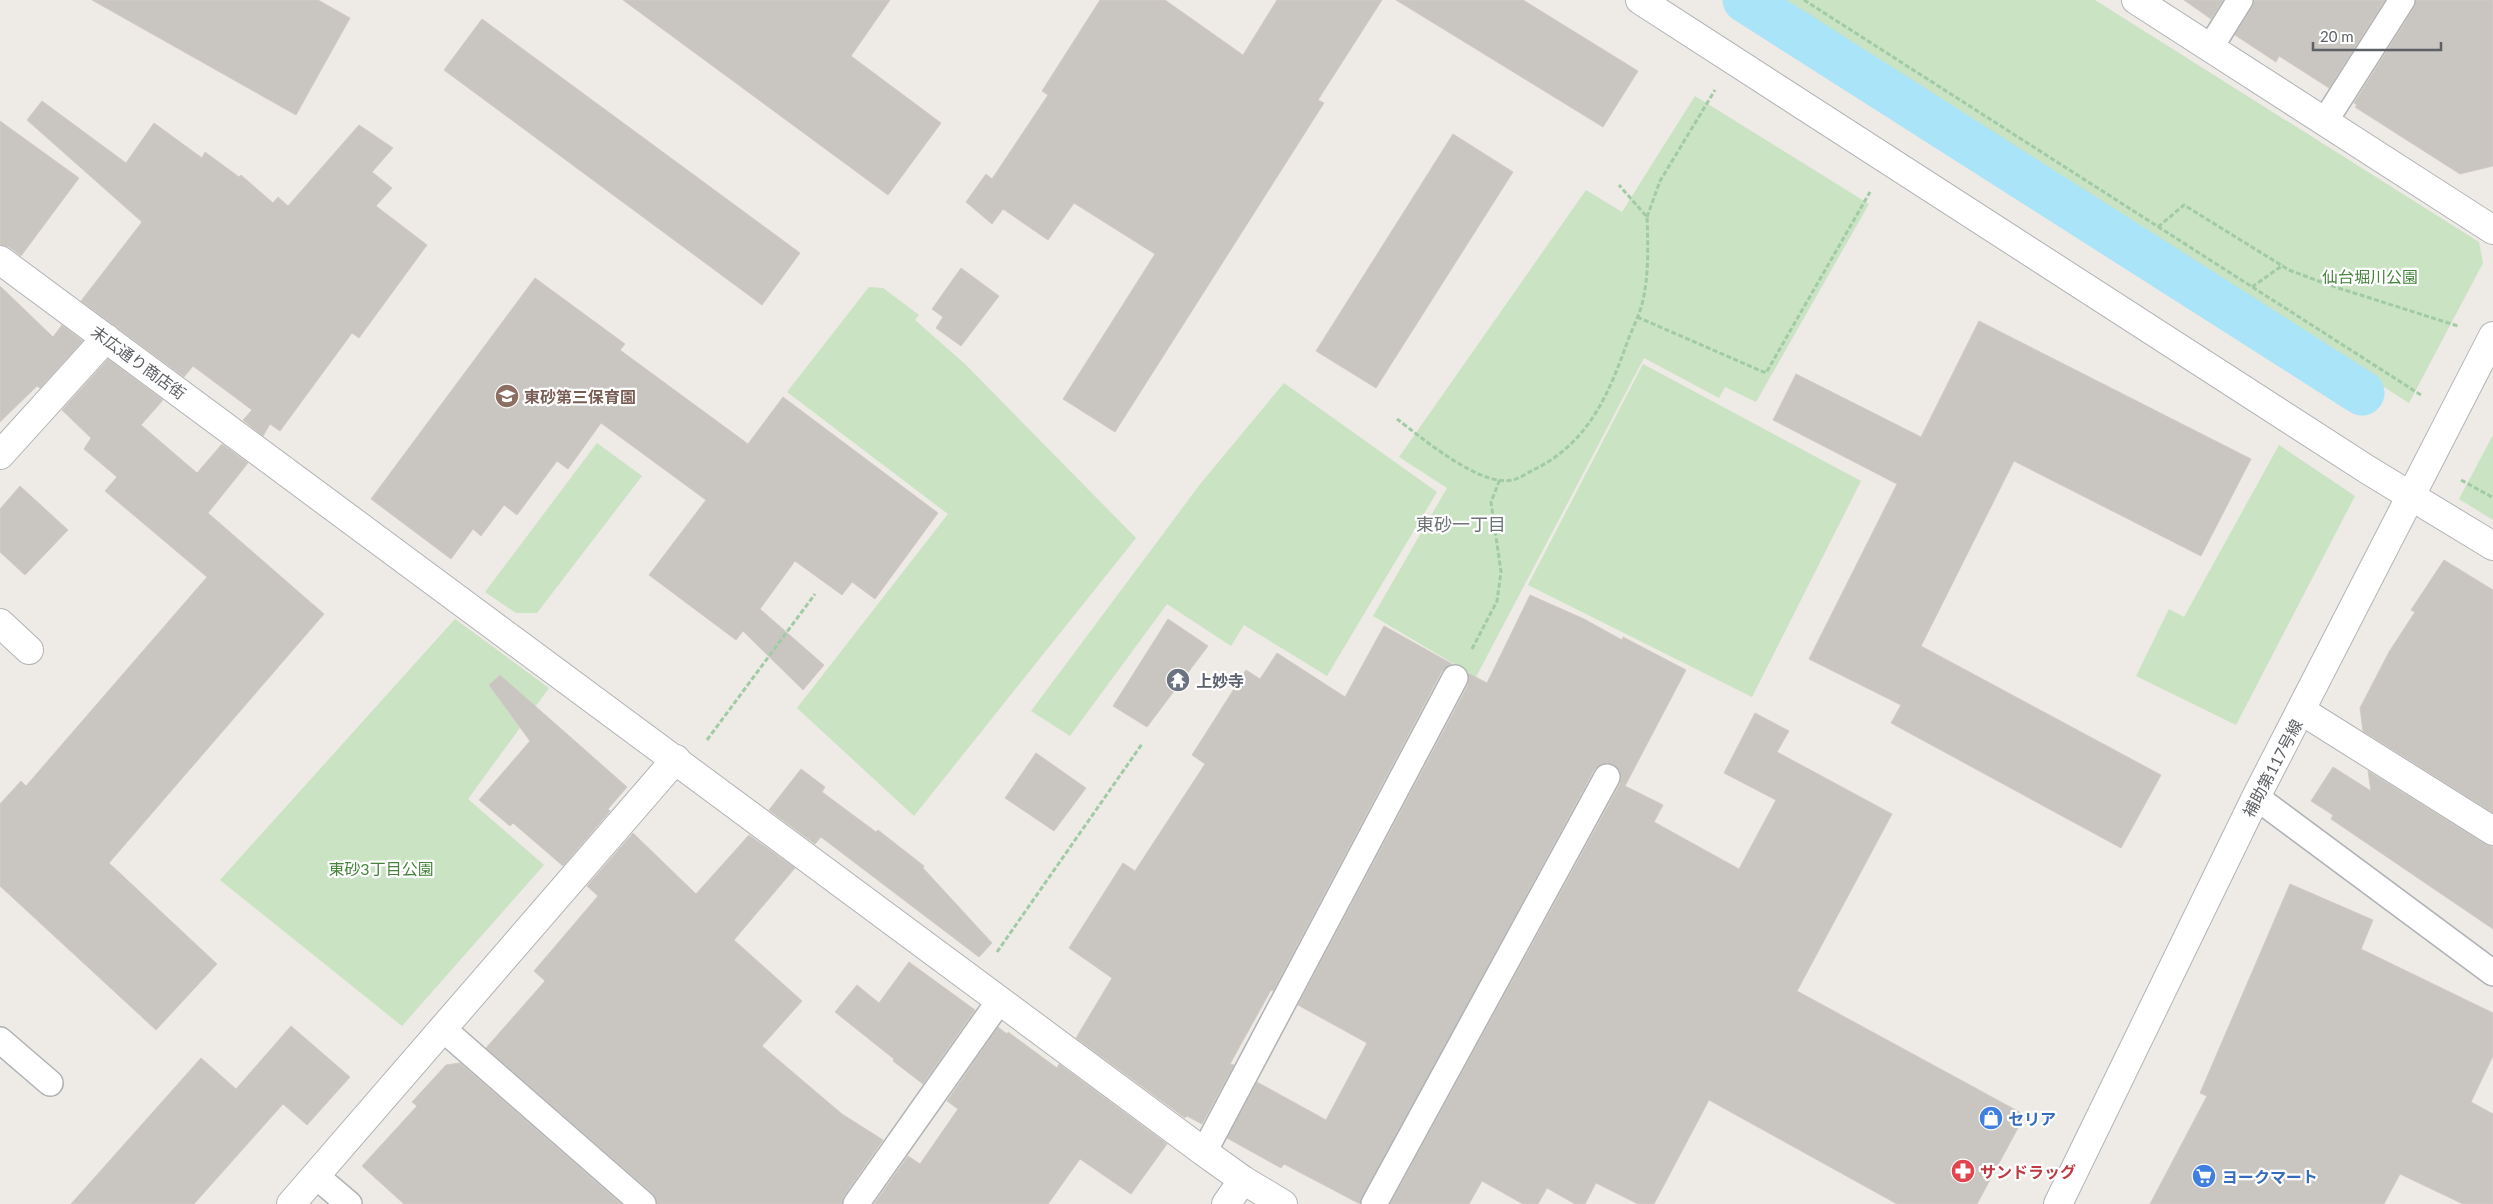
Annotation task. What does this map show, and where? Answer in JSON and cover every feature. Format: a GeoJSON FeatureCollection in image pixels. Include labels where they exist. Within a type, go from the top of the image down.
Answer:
{"type":"FeatureCollection","features":[{"type":"Feature","properties":{"kind":"street"},"geometry":{"type":"LineString","coordinates":[[1640,0],[2368,470],[2412,494],[2493,546]]}},
{"type":"Feature","properties":{"kind":"street"},"geometry":{"type":"LineString","coordinates":[[2136,0],[2493,230]]}},
{"type":"Feature","properties":{"kind":"street","name":"末広通り商店街"},"geometry":{"type":"LineString","coordinates":[[0,260],[1204,1152],[1243,1180],[1283,1204]]}},
{"type":"Feature","properties":{"kind":"street","name":"補助第117号線"},"geometry":{"type":"LineString","coordinates":[[2058,1204],[2256,797],[2302,711],[2493,336]]}},
{"type":"Feature","properties":{"kind":"street"},"geometry":{"type":"LineString","coordinates":[[0,455],[106,338]]}},
{"type":"Feature","properties":{"kind":"street"},"geometry":{"type":"LineString","coordinates":[[0,622],[29,650]]}},
{"type":"Feature","properties":{"kind":"street"},"geometry":{"type":"LineString","coordinates":[[2302,711],[2493,831]]}},
{"type":"Feature","properties":{"kind":"street"},"geometry":{"type":"LineString","coordinates":[[291,1204],[442,1028],[681,763]]}},
{"type":"Feature","properties":{"kind":"street"},"geometry":{"type":"LineString","coordinates":[[1226,1204],[1243,1180]]}},
{"type":"Feature","properties":{"kind":"lane"},"geometry":{"type":"LineString","coordinates":[[2210,48],[2240,0]]}},
{"type":"Feature","properties":{"kind":"lane"},"geometry":{"type":"LineString","coordinates":[[2325,121],[2402,0]]}},
{"type":"Feature","properties":{"kind":"lane"},"geometry":{"type":"LineString","coordinates":[[1204,1152],[1456,678]]}},
{"type":"Feature","properties":{"kind":"lane"},"geometry":{"type":"LineString","coordinates":[[1374,1204],[1607,777]]}},
{"type":"Feature","properties":{"kind":"lane"},"geometry":{"type":"LineString","coordinates":[[2256,797],[2493,974]]}},
{"type":"Feature","properties":{"kind":"lane"},"geometry":{"type":"LineString","coordinates":[[856,1204],[1000,1000]]}},
{"type":"Feature","properties":{"kind":"lane"},"geometry":{"type":"LineString","coordinates":[[442,1028],[643,1204]]}},
{"type":"Feature","properties":{"kind":"lane"},"geometry":{"type":"LineString","coordinates":[[0,1040],[50,1083]]}},
{"type":"Feature","properties":{"kind":"lane"},"geometry":{"type":"LineString","coordinates":[[316,1176],[349,1204]]}},
{"type":"Feature","properties":{"kind":"path"},"geometry":{"type":"LineString","coordinates":[[1804,0],[2421,396]]}},
{"type":"Feature","properties":{"kind":"path"},"geometry":{"type":"LineString","coordinates":[[1397,419],[1464,467],[1488,478],[1512,480],[1544,465],[1574,444],[1599,407],[1617,374],[1643,302],[1648,257],[1647,217],[1660,182],[1718,85]]}},
{"type":"Feature","properties":{"kind":"path"},"geometry":{"type":"LineString","coordinates":[[1618,185],[1647,217]]}},
{"type":"Feature","properties":{"kind":"path"},"geometry":{"type":"LineString","coordinates":[[1637,317],[1766,373],[1872,188]]}},
{"type":"Feature","properties":{"kind":"path"},"geometry":{"type":"LineString","coordinates":[[2158,227],[2184,205],[2283,266],[2329,285],[2459,326]]}},
{"type":"Feature","properties":{"kind":"path"},"geometry":{"type":"LineString","coordinates":[[2252,286],[2283,266]]}},
{"type":"Feature","properties":{"kind":"path"},"geometry":{"type":"LineString","coordinates":[[1456,678],[1497,601],[1502,572],[1491,502],[1500,479]]}},
{"type":"Feature","properties":{"kind":"path"},"geometry":{"type":"LineString","coordinates":[[2461,480],[2492,497],[2493,495]]}},
{"type":"Feature","properties":{"kind":"path"},"geometry":{"type":"LineString","coordinates":[[681,763],[815,594]]}},
{"type":"Feature","properties":{"kind":"path"},"geometry":{"type":"LineString","coordinates":[[976,983],[1142,744]]}},
{"type":"Feature","properties":{"kind":"green space","name":"仙台堀川公園"},"geometry":{"type":"Polygon","coordinates":[[[1778,0],[2095,0],[2479,242],[2483,263],[2409,403],[1778,0]]]}},
{"type":"Feature","properties":{"kind":"green space"},"geometry":{"type":"Polygon","coordinates":[[[1695,96],[1869,204],[1756,402],[1725,387],[1719,398],[1644,358],[1476,677],[1373,616],[1447,488],[1399,457],[1586,190],[1622,212],[1695,96]]]}},
{"type":"Feature","properties":{"kind":"green space"},"geometry":{"type":"Polygon","coordinates":[[[869,287],[883,288],[919,315],[915,320],[965,364],[1136,538],[914,816],[797,708],[948,514],[787,392],[869,287]]]}},
{"type":"Feature","properties":{"kind":"green space"},"geometry":{"type":"Polygon","coordinates":[[[1643,364],[1861,481],[1752,697],[1528,585],[1643,364]]]}},
{"type":"Feature","properties":{"kind":"green space"},"geometry":{"type":"Polygon","coordinates":[[[1284,383],[1437,492],[1327,676],[1244,625],[1231,646],[1167,604],[1070,736],[1031,711],[1201,483],[1284,383]]]}},
{"type":"Feature","properties":{"kind":"green space"},"geometry":{"type":"Polygon","coordinates":[[[2493,435],[2493,520],[2459,499],[2493,435]]]}},
{"type":"Feature","properties":{"kind":"green space"},"geometry":{"type":"Polygon","coordinates":[[[597,443],[642,476],[537,613],[516,613],[485,592],[597,443]]]}},
{"type":"Feature","properties":{"kind":"green space"},"geometry":{"type":"Polygon","coordinates":[[[2279,445],[2355,496],[2236,725],[2136,676],[2169,609],[2184,617],[2279,445]]]}},
{"type":"Feature","properties":{"kind":"green space","name":"東砂3丁目公園"},"geometry":{"type":"Polygon","coordinates":[[[455,619],[549,688],[468,799],[544,865],[402,1026],[220,880],[455,619]]]}},
{"type":"Feature","properties":{"kind":"building"},"geometry":{"type":"Polygon","coordinates":[[[92,0],[318,0],[350,18],[296,115],[92,0]]]}},
{"type":"Feature","properties":{"kind":"building"},"geometry":{"type":"Polygon","coordinates":[[[623,0],[890,0],[851,56],[941,123],[888,195],[623,0]]]}},
{"type":"Feature","properties":{"kind":"building"},"geometry":{"type":"Polygon","coordinates":[[[1100,0],[1165,0],[1243,55],[1277,0],[1382,0],[1318,100],[1324,103],[1115,432],[1063,399],[1155,254],[1074,203],[1048,240],[1003,209],[992,224],[966,202],[986,174],[992,179],[1048,95],[1042,91],[1100,0]]]}},
{"type":"Feature","properties":{"kind":"building"},"geometry":{"type":"Polygon","coordinates":[[[1396,0],[1523,0],[1638,71],[1603,127],[1396,0]]]}},
{"type":"Feature","properties":{"kind":"building"},"geometry":{"type":"Polygon","coordinates":[[[2184,0],[2223,0],[2211,19],[2184,0]]]}},
{"type":"Feature","properties":{"kind":"building"},"geometry":{"type":"Polygon","coordinates":[[[2254,0],[2385,0],[2329,88],[2279,56],[2276,62],[2235,35],[2252,8],[2254,0]]]}},
{"type":"Feature","properties":{"kind":"building"},"geometry":{"type":"Polygon","coordinates":[[[2416,0],[2493,0],[2493,166],[2460,174],[2355,107],[2357,105],[2354,103],[2414,8],[2416,0]]]}},
{"type":"Feature","properties":{"kind":"building"},"geometry":{"type":"Polygon","coordinates":[[[482,19],[800,253],[762,305],[444,70],[482,19]]]}},
{"type":"Feature","properties":{"kind":"building"},"geometry":{"type":"Polygon","coordinates":[[[42,101],[126,163],[154,123],[202,158],[205,152],[239,177],[241,175],[273,203],[278,197],[288,206],[359,125],[393,148],[372,172],[392,188],[376,206],[427,245],[359,338],[352,333],[280,431],[270,424],[263,436],[243,420],[252,410],[193,366],[184,377],[81,301],[142,222],[27,120],[42,101]]]}},
{"type":"Feature","properties":{"kind":"building"},"geometry":{"type":"Polygon","coordinates":[[[0,121],[79,178],[21,256],[9,247],[0,245],[0,121]]]}},
{"type":"Feature","properties":{"kind":"building"},"geometry":{"type":"Polygon","coordinates":[[[1453,134],[1513,172],[1376,388],[1316,351],[1453,134]]]}},
{"type":"Feature","properties":{"kind":"building"},"geometry":{"type":"Polygon","coordinates":[[[961,268],[999,296],[961,346],[936,328],[943,317],[932,309],[961,268]]]}},
{"type":"Feature","properties":{"kind":"building"},"geometry":{"type":"Polygon","coordinates":[[[535,278],[625,344],[620,350],[748,444],[783,397],[938,513],[875,599],[852,582],[842,595],[795,561],[760,609],[824,665],[803,690],[743,631],[736,640],[649,575],[706,500],[601,423],[568,469],[557,461],[517,515],[504,505],[481,536],[473,529],[451,559],[371,499],[535,278]]]}},
{"type":"Feature","properties":{"kind":"building"},"geometry":{"type":"Polygon","coordinates":[[[0,286],[53,337],[62,325],[83,341],[40,388],[37,386],[0,422],[0,286]]]}},
{"type":"Feature","properties":{"kind":"building"},"geometry":{"type":"Polygon","coordinates":[[[1979,321],[2251,459],[2201,556],[2014,461],[1921,646],[2161,775],[2121,848],[1891,723],[1901,705],[1809,659],[1897,484],[1773,420],[1796,374],[1921,437],[1979,321]]]}},
{"type":"Feature","properties":{"kind":"building"},"geometry":{"type":"Polygon","coordinates":[[[108,359],[163,400],[141,425],[197,473],[222,444],[248,463],[208,513],[324,614],[109,863],[217,964],[156,1030],[0,886],[0,804],[21,781],[26,786],[207,577],[105,491],[117,477],[84,449],[91,438],[62,410],[108,359]]]}},
{"type":"Feature","properties":{"kind":"building"},"geometry":{"type":"Polygon","coordinates":[[[20,486],[68,530],[25,575],[0,552],[0,509],[20,486]]]}},
{"type":"Feature","properties":{"kind":"building"},"geometry":{"type":"Polygon","coordinates":[[[2444,560],[2493,590],[2493,813],[2363,731],[2360,708],[2389,652],[2415,612],[2411,610],[2444,560]]]}},
{"type":"Feature","properties":{"kind":"building"},"geometry":{"type":"Polygon","coordinates":[[[1530,595],[1584,619],[1622,640],[1623,637],[1686,670],[1625,786],[1663,805],[1654,822],[1739,869],[1776,800],[1724,773],[1755,713],[1789,731],[1777,752],[1892,814],[1797,991],[2025,1115],[1977,1204],[1897,1204],[1709,1100],[1654,1204],[1638,1204],[1596,1183],[1585,1204],[1575,1204],[1547,1188],[1538,1204],[1523,1204],[1482,1181],[1469,1204],[1390,1204],[1620,784],[1619,770],[1614,765],[1607,763],[1600,765],[1594,770],[1360,1204],[1284,1164],[1281,1168],[1227,1138],[1257,1082],[1326,1120],[1367,1043],[1298,1005],[1468,685],[1468,673],[1487,683],[1530,595]]]}},
{"type":"Feature","properties":{"kind":"building"},"geometry":{"type":"Polygon","coordinates":[[[1168,619],[1208,646],[1147,727],[1113,706],[1168,619]]]}},
{"type":"Feature","properties":{"kind":"building"},"geometry":{"type":"Polygon","coordinates":[[[1384,626],[1452,664],[1442,671],[1273,991],[1271,990],[1230,1064],[1234,1065],[1202,1124],[1187,1116],[1185,1118],[1076,1038],[1112,978],[1069,948],[1123,863],[1135,871],[1205,764],[1192,755],[1246,670],[1260,679],[1277,653],[1345,697],[1384,626]]]}},
{"type":"Feature","properties":{"kind":"building"},"geometry":{"type":"Polygon","coordinates":[[[500,675],[627,787],[608,809],[610,811],[563,866],[513,823],[510,826],[479,800],[530,741],[489,685],[500,675]]]}},
{"type":"Feature","properties":{"kind":"building"},"geometry":{"type":"Polygon","coordinates":[[[1036,753],[1086,788],[1054,831],[1005,798],[1036,753]]]}},
{"type":"Feature","properties":{"kind":"building"},"geometry":{"type":"Polygon","coordinates":[[[2333,767],[2371,791],[2368,771],[2485,844],[2493,847],[2493,929],[2331,819],[2333,815],[2311,801],[2333,767]]]}},
{"type":"Feature","properties":{"kind":"building"},"geometry":{"type":"Polygon","coordinates":[[[801,769],[825,787],[822,792],[876,832],[878,830],[924,866],[923,868],[992,943],[979,957],[821,837],[815,844],[769,810],[801,769]]]}},
{"type":"Feature","properties":{"kind":"building"},"geometry":{"type":"Polygon","coordinates":[[[633,833],[696,894],[749,835],[795,868],[734,940],[802,1001],[762,1046],[842,1114],[883,1140],[844,1196],[842,1204],[657,1204],[652,1193],[486,1048],[545,981],[534,971],[598,896],[587,886],[633,833]]]}},
{"type":"Feature","properties":{"kind":"building"},"geometry":{"type":"Polygon","coordinates":[[[2290,884],[2373,920],[2361,949],[2493,1013],[2493,1056],[2471,1102],[2493,1114],[2493,1204],[2463,1204],[2400,1174],[2384,1204],[2150,1204],[2207,1096],[2200,1093],[2290,884]]]}},
{"type":"Feature","properties":{"kind":"building"},"geometry":{"type":"Polygon","coordinates":[[[909,962],[975,1010],[923,1084],[835,1012],[857,985],[879,1003],[909,962]]]}},
{"type":"Feature","properties":{"kind":"building"},"geometry":{"type":"Polygon","coordinates":[[[291,1026],[350,1077],[307,1125],[283,1104],[194,1204],[71,1204],[201,1058],[236,1089],[291,1026]]]}},
{"type":"Feature","properties":{"kind":"building"},"geometry":{"type":"Polygon","coordinates":[[[998,1027],[1007,1034],[1008,1032],[1057,1068],[1059,1064],[1167,1144],[1131,1194],[1080,1159],[1048,1204],[874,1204],[908,1156],[920,1164],[958,1109],[947,1101],[998,1027]]]}},
{"type":"Feature","properties":{"kind":"building"},"geometry":{"type":"Polygon","coordinates":[[[460,1063],[621,1204],[404,1204],[362,1166],[417,1106],[412,1102],[446,1065],[460,1063]]]}},
{"type":"Feature","properties":{"kind":"waterway"},"geometry":{"type":"LineString","coordinates":[[1745,0],[2362,393]]}},
{"type":"Feature","properties":{"kind":"place","name":"東砂第三保育園"},"geometry":{"type":"Point","coordinates":[507,396]}},
{"type":"Feature","properties":{"kind":"place","name":"上妙寺"},"geometry":{"type":"Point","coordinates":[1178,680]}},
{"type":"Feature","properties":{"kind":"place","name":"セリア"},"geometry":{"type":"Point","coordinates":[1991,1118]}},
{"type":"Feature","properties":{"kind":"place","name":"サンドラッグ"},"geometry":{"type":"Point","coordinates":[1963,1171]}},
{"type":"Feature","properties":{"kind":"place","name":"ヨークマート"},"geometry":{"type":"Point","coordinates":[2204,1176]}},
{"type":"Feature","properties":{"kind":"district","name":"東砂一丁目"},"geometry":{"type":"Point","coordinates":[1461,524]}}]}
